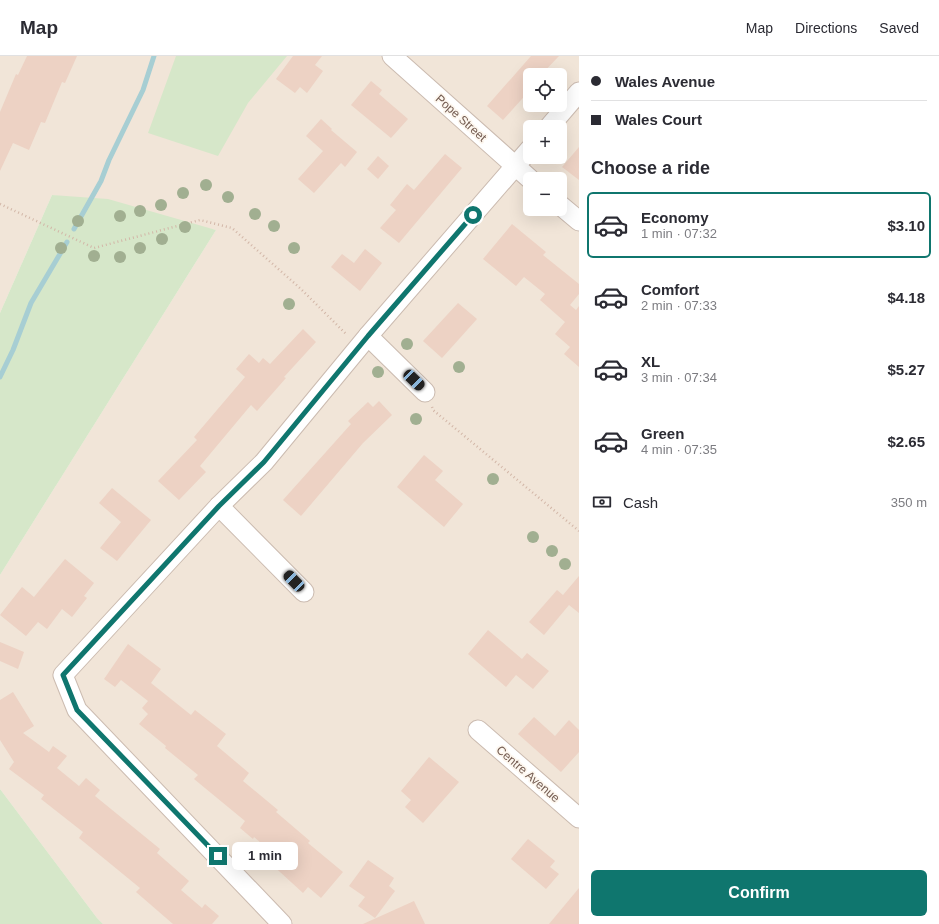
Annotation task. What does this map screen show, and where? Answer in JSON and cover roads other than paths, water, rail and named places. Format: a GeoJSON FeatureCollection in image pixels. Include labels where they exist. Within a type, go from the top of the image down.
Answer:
{"type":"FeatureCollection","features":[{"type":"Feature","properties":{"kind":"street","name":"Pope Street"},"geometry":{"type":"LineString","coordinates":[[392,56],[523,173]]}},
{"type":"Feature","properties":{"kind":"street"},"geometry":{"type":"LineString","coordinates":[[555,120],[579,92]]}},
{"type":"Feature","properties":{"kind":"street"},"geometry":{"type":"LineString","coordinates":[[282,924],[77,710],[63,675],[219,506],[264,462],[364,342],[523,157]]}},
{"type":"Feature","properties":{"kind":"street"},"geometry":{"type":"LineString","coordinates":[[567,211],[579,222]]}},
{"type":"Feature","properties":{"kind":"street"},"geometry":{"type":"LineString","coordinates":[[364,342],[425,392]]}},
{"type":"Feature","properties":{"kind":"street"},"geometry":{"type":"LineString","coordinates":[[219,506],[304,592]]}},
{"type":"Feature","properties":{"kind":"street","name":"Centre Avenue"},"geometry":{"type":"LineString","coordinates":[[478,730],[579,818]]}},
{"type":"Feature","properties":{"kind":"waterway"},"geometry":{"type":"LineString","coordinates":[[74,229],[101,181],[109,160],[143,90],[154,56]]}},
{"type":"Feature","properties":{"kind":"waterway"},"geometry":{"type":"LineString","coordinates":[[0,377],[13,350],[31,303],[67,242]]}}]}
